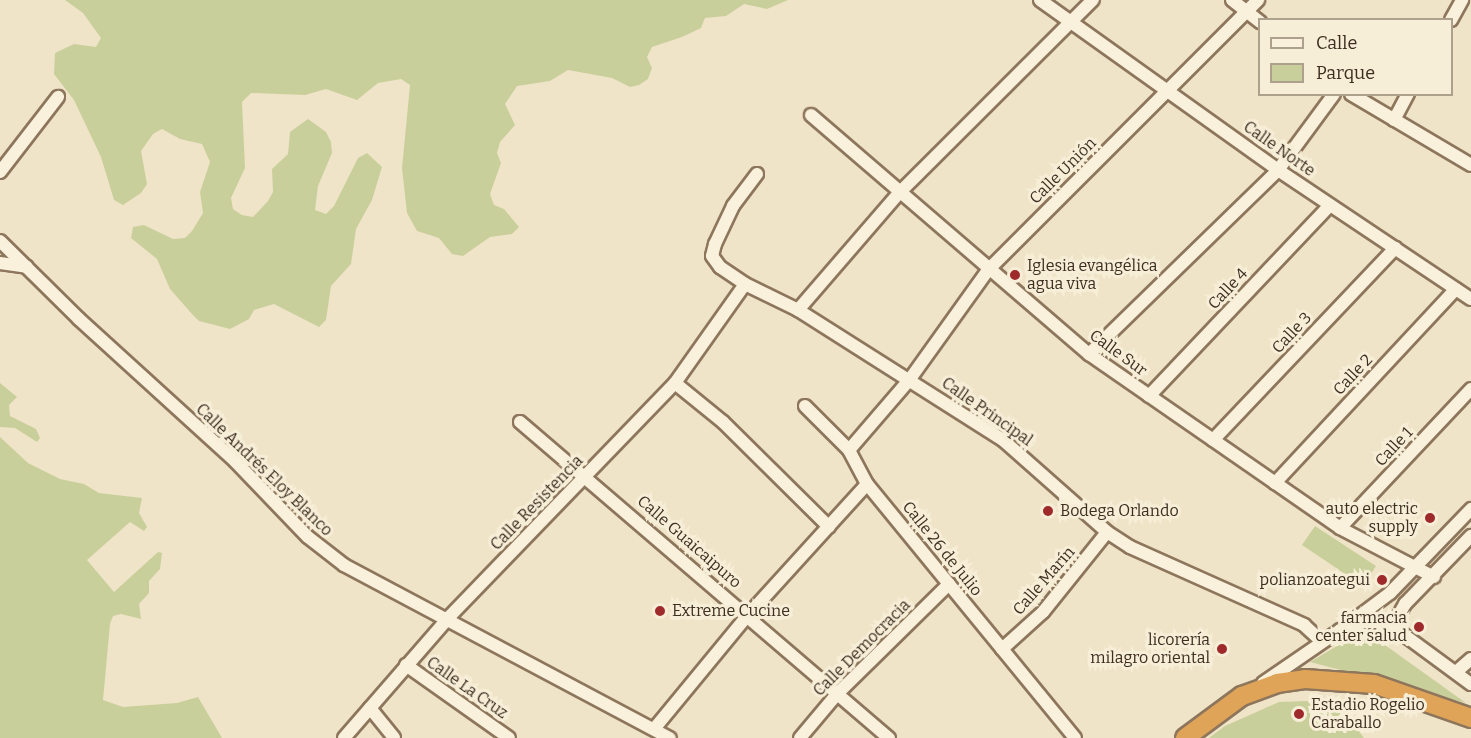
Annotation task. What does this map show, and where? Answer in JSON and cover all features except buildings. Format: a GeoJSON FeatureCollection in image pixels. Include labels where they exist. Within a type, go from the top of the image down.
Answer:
{"type":"FeatureCollection","features":[{"type":"Feature","properties":{"kind":"highway"},"geometry":{"type":"LineString","coordinates":[[1185,738],[1242,696],[1277,683],[1333,680],[1401,691],[1471,718]]}},
{"type":"Feature","properties":{"kind":"street","name":"Calle Norte"},"geometry":{"type":"LineString","coordinates":[[1040,0],[1278,170],[1471,299]]}},
{"type":"Feature","properties":{"kind":"street"},"geometry":{"type":"LineString","coordinates":[[798,310],[900,192],[1093,0]]}},
{"type":"Feature","properties":{"kind":"street"},"geometry":{"type":"LineString","coordinates":[[1232,0],[1258,20]]}},
{"type":"Feature","properties":{"kind":"street","name":"Calle Unión"},"geometry":{"type":"LineString","coordinates":[[910,379],[988,270],[1258,0]]}},
{"type":"Feature","properties":{"kind":"street"},"geometry":{"type":"LineString","coordinates":[[1452,18],[1462,0]]}},
{"type":"Feature","properties":{"kind":"street"},"geometry":{"type":"LineString","coordinates":[[1089,354],[1278,170],[1333,96]]}},
{"type":"Feature","properties":{"kind":"street"},"geometry":{"type":"LineString","coordinates":[[1354,96],[1471,165]]}},
{"type":"Feature","properties":{"kind":"street"},"geometry":{"type":"LineString","coordinates":[[1394,120],[1407,96]]}},
{"type":"Feature","properties":{"kind":"street"},"geometry":{"type":"LineString","coordinates":[[0,172],[58,97]]}},
{"type":"Feature","properties":{"kind":"street","name":"Calle Sur"},"geometry":{"type":"LineString","coordinates":[[812,116],[988,270],[1089,354],[1340,528],[1434,577]]}},
{"type":"Feature","properties":{"kind":"street","name":"Calle Principal"},"geometry":{"type":"LineString","coordinates":[[756,174],[733,206],[712,256],[720,267],[745,284],[798,310],[1004,440],[1107,532],[1173,568],[1304,625],[1321,641]]}},
{"type":"Feature","properties":{"kind":"street","name":"Calle 4"},"geometry":{"type":"LineString","coordinates":[[1149,396],[1330,205]]}},
{"type":"Feature","properties":{"kind":"street","name":"Calle Andrés Eloy Blanco"},"geometry":{"type":"LineString","coordinates":[[0,241],[235,461],[308,537],[344,564],[449,617],[670,738]]}},
{"type":"Feature","properties":{"kind":"street","name":"Calle 3"},"geometry":{"type":"LineString","coordinates":[[1214,440],[1395,248]]}},
{"type":"Feature","properties":{"kind":"street"},"geometry":{"type":"LineString","coordinates":[[0,263],[27,267]]}},
{"type":"Feature","properties":{"kind":"street","name":"Calle Resistencia"},"geometry":{"type":"LineString","coordinates":[[344,738],[449,617],[675,383],[745,284]]}},
{"type":"Feature","properties":{"kind":"street","name":"Calle 2"},"geometry":{"type":"LineString","coordinates":[[1275,483],[1456,289]]}},
{"type":"Feature","properties":{"kind":"street"},"geometry":{"type":"LineString","coordinates":[[849,450],[910,379]]}},
{"type":"Feature","properties":{"kind":"street"},"geometry":{"type":"LineString","coordinates":[[675,383],[723,422],[829,527]]}},
{"type":"Feature","properties":{"kind":"street","name":"Calle 1"},"geometry":{"type":"LineString","coordinates":[[1340,528],[1471,389]]}},
{"type":"Feature","properties":{"kind":"street","name":"Calle 26 de Julio"},"geometry":{"type":"LineString","coordinates":[[806,406],[849,450],[867,484],[1075,738]]}},
{"type":"Feature","properties":{"kind":"street","name":"Calle Guaicaipuro"},"geometry":{"type":"LineString","coordinates":[[520,422],[587,475],[889,738]]}},
{"type":"Feature","properties":{"kind":"street"},"geometry":{"type":"LineString","coordinates":[[654,729],[748,615],[867,484]]}},
{"type":"Feature","properties":{"kind":"street"},"geometry":{"type":"LineString","coordinates":[[1242,696],[1340,630],[1415,569],[1471,509]]}},
{"type":"Feature","properties":{"kind":"street","name":"Calle Marín"},"geometry":{"type":"LineString","coordinates":[[1002,649],[1043,612],[1107,532]]}},
{"type":"Feature","properties":{"kind":"street"},"geometry":{"type":"LineString","coordinates":[[1396,629],[1398,614],[1405,604],[1434,577],[1471,536]]}},
{"type":"Feature","properties":{"kind":"street","name":"Calle Democracia"},"geometry":{"type":"LineString","coordinates":[[800,738],[837,694],[949,584]]}},
{"type":"Feature","properties":{"kind":"street"},"geometry":{"type":"LineString","coordinates":[[1340,630],[1364,622],[1396,629],[1471,684]]}},
{"type":"Feature","properties":{"kind":"street"},"geometry":{"type":"LineString","coordinates":[[1456,672],[1471,659]]}},
{"type":"Feature","properties":{"kind":"street","name":"Calle La Cruz"},"geometry":{"type":"LineString","coordinates":[[406,665],[509,738]]}},
{"type":"Feature","properties":{"kind":"street"},"geometry":{"type":"LineString","coordinates":[[370,708],[394,738]]}},
{"type":"Feature","properties":{"kind":"green space"},"geometry":{"type":"Polygon","coordinates":[[[65,0],[788,0],[767,9],[744,4],[726,16],[705,18],[701,28],[652,47],[647,57],[652,68],[648,79],[639,85],[630,87],[612,78],[568,70],[550,81],[517,86],[505,104],[515,125],[500,142],[497,153],[501,163],[490,194],[494,205],[504,209],[519,227],[512,234],[490,237],[463,256],[452,254],[439,238],[417,231],[407,213],[402,168],[410,85],[401,79],[378,83],[357,100],[326,89],[305,95],[251,93],[242,102],[245,168],[231,198],[233,209],[242,215],[253,217],[268,201],[273,192],[272,169],[288,154],[290,132],[308,119],[326,132],[331,142],[332,153],[318,186],[315,210],[326,214],[334,206],[358,158],[367,153],[382,167],[372,200],[356,229],[351,264],[331,286],[326,320],[319,327],[274,304],[254,310],[249,319],[230,329],[199,321],[170,289],[157,259],[131,238],[133,227],[144,225],[173,239],[185,238],[192,231],[203,213],[200,192],[210,162],[202,144],[180,139],[162,129],[153,134],[141,151],[147,184],[141,193],[123,205],[114,200],[101,157],[74,100],[54,74],[55,53],[74,44],[96,47],[101,38],[83,13],[65,0]]]}},
{"type":"Feature","properties":{"kind":"green space"},"geometry":{"type":"Polygon","coordinates":[[[0,383],[17,397],[9,405],[10,416],[36,429],[40,438],[37,442],[15,428],[0,427],[0,383]]]}},
{"type":"Feature","properties":{"kind":"green space"},"geometry":{"type":"Polygon","coordinates":[[[0,437],[28,463],[60,479],[84,484],[99,493],[142,498],[139,513],[147,527],[144,531],[130,522],[87,560],[114,592],[158,552],[162,553],[160,569],[149,581],[149,593],[139,604],[141,619],[121,614],[113,616],[110,624],[103,700],[123,707],[177,703],[198,697],[222,738],[0,738],[0,437]]]}},
{"type":"Feature","properties":{"kind":"green space"},"geometry":{"type":"Polygon","coordinates":[[[1315,526],[1376,566],[1363,586],[1302,545],[1315,526]]]}},
{"type":"Feature","properties":{"kind":"green space"},"geometry":{"type":"Polygon","coordinates":[[[1364,630],[1466,703],[1310,662],[1364,630]]]}},
{"type":"Feature","properties":{"kind":"green space","name":"Estadio Rogelio Caraballo"},"geometry":{"type":"Polygon","coordinates":[[[1335,700],[1364,738],[1209,738],[1225,726],[1279,702],[1335,700]]]}},
{"type":"Feature","properties":{"kind":"place","name":"Iglesia evangélica agua viva"},"geometry":{"type":"Point","coordinates":[1015,275]}},
{"type":"Feature","properties":{"kind":"place","name":"Bodega Orlando"},"geometry":{"type":"Point","coordinates":[1048,511]}},
{"type":"Feature","properties":{"kind":"place","name":"auto electric supply"},"geometry":{"type":"Point","coordinates":[1430,518]}},
{"type":"Feature","properties":{"kind":"place","name":"polianzoategui"},"geometry":{"type":"Point","coordinates":[1382,580]}},
{"type":"Feature","properties":{"kind":"place","name":"Extreme Cucine"},"geometry":{"type":"Point","coordinates":[660,611]}},
{"type":"Feature","properties":{"kind":"place","name":"farmacia center salud"},"geometry":{"type":"Point","coordinates":[1419,627]}},
{"type":"Feature","properties":{"kind":"place","name":"licorería milagro oriental"},"geometry":{"type":"Point","coordinates":[1222,649]}},
{"type":"Feature","properties":{"kind":"place","name":"Estadio Rogelio Caraballo"},"geometry":{"type":"Point","coordinates":[1299,714]}}]}
